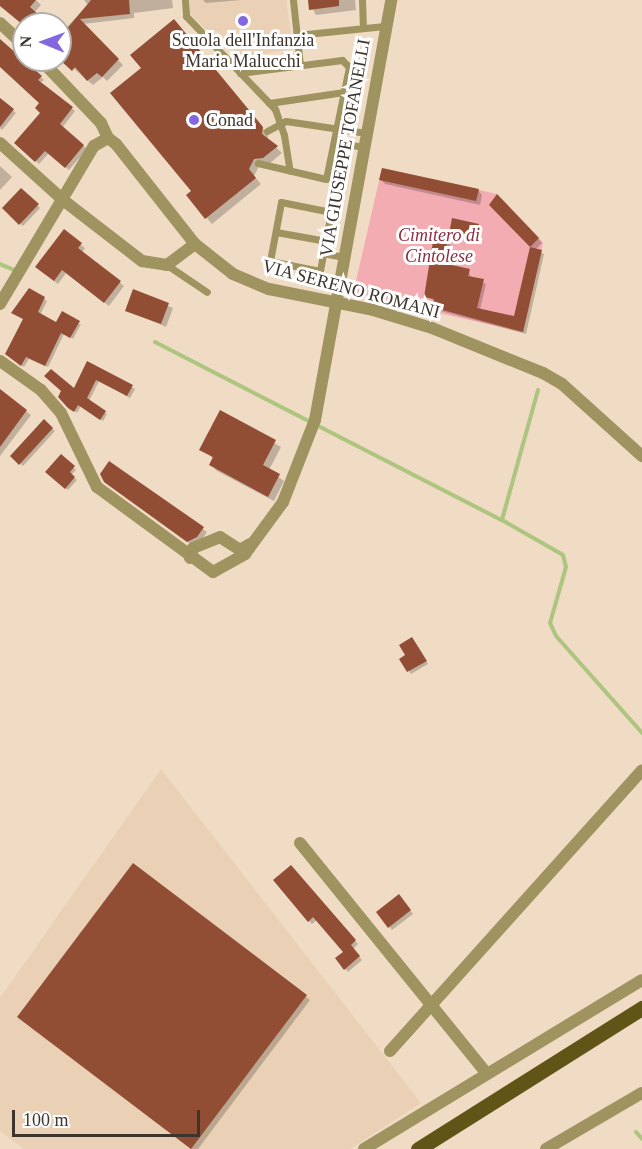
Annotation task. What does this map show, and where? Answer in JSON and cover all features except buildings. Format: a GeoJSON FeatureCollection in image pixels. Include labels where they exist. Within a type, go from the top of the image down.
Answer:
{"type":"FeatureCollection","features":[{"type":"Feature","properties":{"kind":"main road"},"geometry":{"type":"LineString","coordinates":[[418,1149],[642,1008]]}},
{"type":"Feature","properties":{"kind":"street","name":"VIA GIUSEPPE TOFANELLI"},"geometry":{"type":"LineString","coordinates":[[190,558],[213,572],[244,554],[283,502],[311,434],[391,0]]}},
{"type":"Feature","properties":{"kind":"street"},"geometry":{"type":"LineString","coordinates":[[0,23],[12,34]]}},
{"type":"Feature","properties":{"kind":"street","name":"VIA SERENO ROMANI"},"geometry":{"type":"LineString","coordinates":[[52,72],[94,116],[108,138],[116,144],[195,244],[242,278],[269,289],[432,327],[543,373],[562,384],[642,456]]}},
{"type":"Feature","properties":{"kind":"street"},"geometry":{"type":"LineString","coordinates":[[0,304],[94,146],[108,138]]}},
{"type":"Feature","properties":{"kind":"street"},"geometry":{"type":"LineString","coordinates":[[0,143],[63,200],[142,261],[167,265],[195,244]]}},
{"type":"Feature","properties":{"kind":"street"},"geometry":{"type":"LineString","coordinates":[[0,361],[41,390],[61,413],[97,487],[190,558],[193,548],[220,537],[240,549],[254,542]]}},
{"type":"Feature","properties":{"kind":"street"},"geometry":{"type":"LineString","coordinates":[[390,1051],[642,770]]}},
{"type":"Feature","properties":{"kind":"street"},"geometry":{"type":"LineString","coordinates":[[300,843],[486,1073]]}},
{"type":"Feature","properties":{"kind":"street"},"geometry":{"type":"LineString","coordinates":[[364,1149],[642,980]]}},
{"type":"Feature","properties":{"kind":"street"},"geometry":{"type":"LineString","coordinates":[[546,1149],[642,1094]]}},
{"type":"Feature","properties":{"kind":"lane"},"geometry":{"type":"LineString","coordinates":[[184,0],[186,16],[269,103],[280,123],[290,171]]}},
{"type":"Feature","properties":{"kind":"lane"},"geometry":{"type":"LineString","coordinates":[[293,0],[300,65]]}},
{"type":"Feature","properties":{"kind":"lane"},"geometry":{"type":"LineString","coordinates":[[362,0],[363,27]]}},
{"type":"Feature","properties":{"kind":"lane"},"geometry":{"type":"LineString","coordinates":[[297,35],[385,26]]}},
{"type":"Feature","properties":{"kind":"lane"},"geometry":{"type":"LineString","coordinates":[[240,74],[345,61],[349,67],[326,179],[258,164]]}},
{"type":"Feature","properties":{"kind":"lane"},"geometry":{"type":"LineString","coordinates":[[269,103],[344,92]]}},
{"type":"Feature","properties":{"kind":"lane"},"geometry":{"type":"LineString","coordinates":[[267,131],[286,121],[366,133]]}},
{"type":"Feature","properties":{"kind":"lane"},"geometry":{"type":"LineString","coordinates":[[335,142],[363,147]]}},
{"type":"Feature","properties":{"kind":"lane"},"geometry":{"type":"LineString","coordinates":[[281,202],[332,212],[326,241],[320,271],[270,261],[281,202]]}},
{"type":"Feature","properties":{"kind":"lane"},"geometry":{"type":"LineString","coordinates":[[276,232],[326,241]]}},
{"type":"Feature","properties":{"kind":"lane"},"geometry":{"type":"LineString","coordinates":[[324,253],[344,257]]}},
{"type":"Feature","properties":{"kind":"lane"},"geometry":{"type":"LineString","coordinates":[[167,265],[207,292]]}},
{"type":"Feature","properties":{"kind":"shaded area","name":"Scuola dell'Infanzia Maria Malucchi"},"geometry":{"type":"Polygon","coordinates":[[[190,0],[286,0],[293,49],[241,57],[217,31],[206,30],[190,13],[190,0]]]}},
{"type":"Feature","properties":{"kind":"shaded area"},"geometry":{"type":"Polygon","coordinates":[[[161,769],[421,1103],[350,1149],[24,1149],[0,1131],[0,998],[161,769]]]}},
{"type":"Feature","properties":{"kind":"green space","name":"Cimitero di Cintolese"},"geometry":{"type":"Polygon","coordinates":[[[382,168],[497,194],[539,238],[543,243],[523,332],[353,294],[382,168]]]}},
{"type":"Feature","properties":{"kind":"waterway"},"geometry":{"type":"LineString","coordinates":[[0,264],[14,270]]}},
{"type":"Feature","properties":{"kind":"waterway"},"geometry":{"type":"LineString","coordinates":[[155,342],[502,520]]}},
{"type":"Feature","properties":{"kind":"waterway"},"geometry":{"type":"LineString","coordinates":[[538,390],[502,520],[563,555],[566,567],[550,623],[556,636],[642,733]]}},
{"type":"Feature","properties":{"kind":"waterway"},"geometry":{"type":"LineString","coordinates":[[636,1132],[642,1139]]}},
{"type":"Feature","properties":{"kind":"place","name":"Scuola dell'Infanzia Maria Malucchi"},"geometry":{"type":"Point","coordinates":[243,21]}},
{"type":"Feature","properties":{"kind":"place","name":"Conad"},"geometry":{"type":"Point","coordinates":[194,120]}}]}
